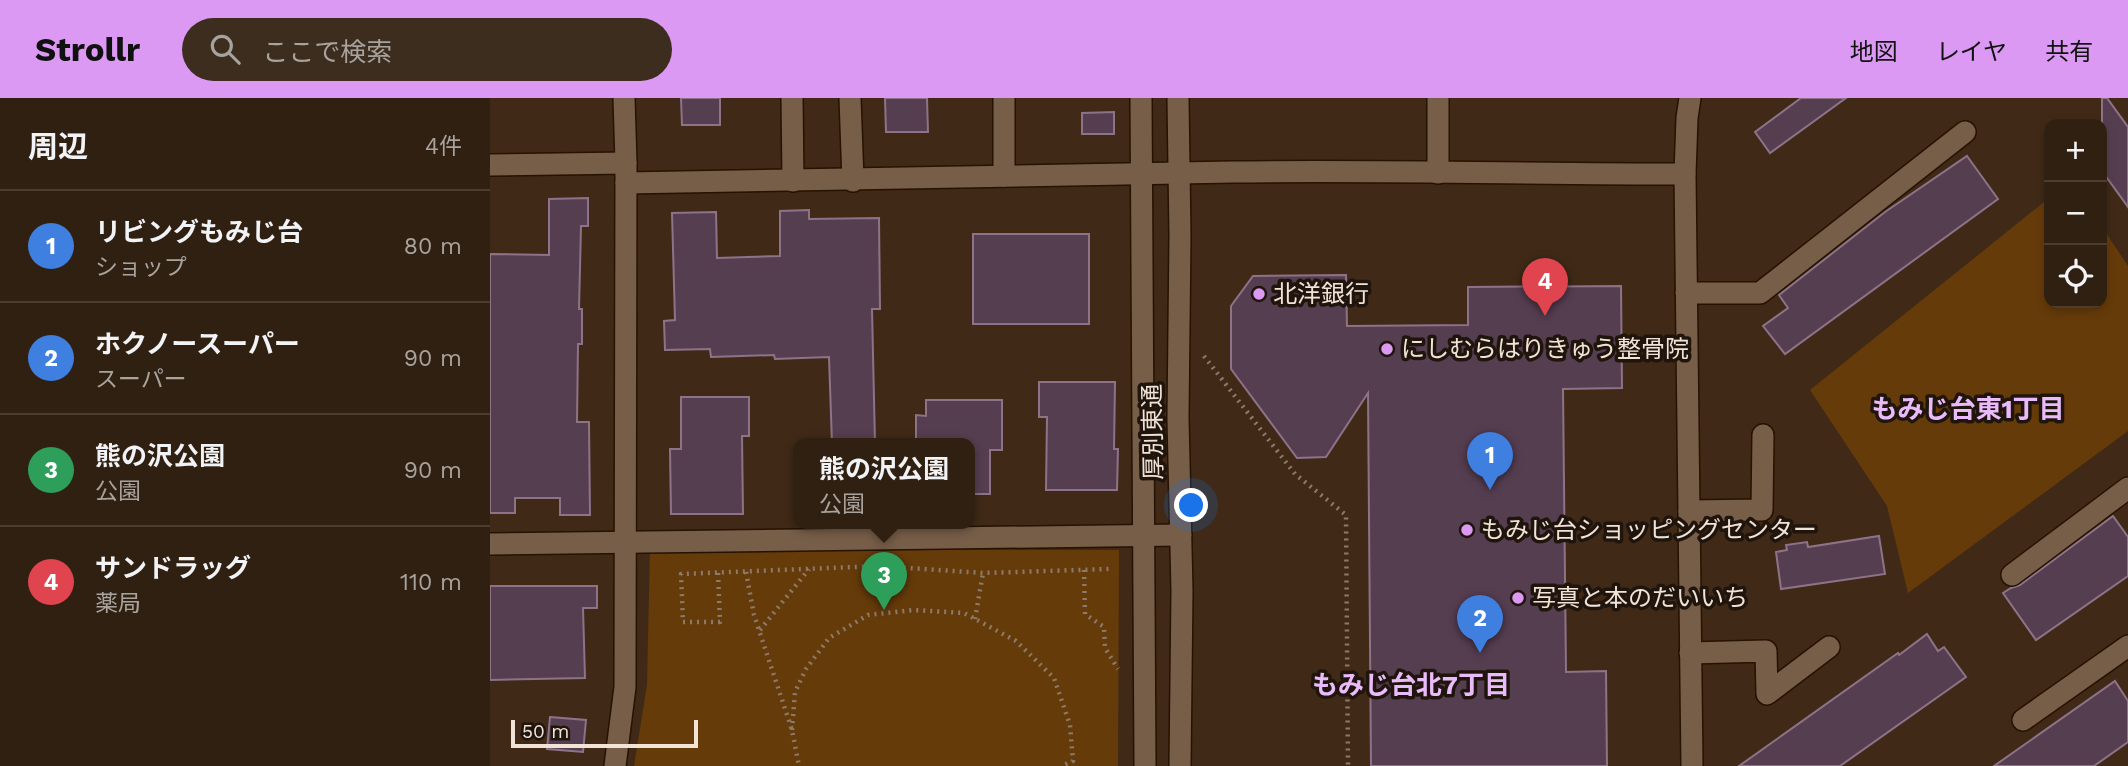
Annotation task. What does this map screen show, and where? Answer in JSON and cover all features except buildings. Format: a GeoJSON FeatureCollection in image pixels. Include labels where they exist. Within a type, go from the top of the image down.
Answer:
{"type":"FeatureCollection","features":[{"type":"Feature","properties":{"kind":"street"},"geometry":{"type":"LineString","coordinates":[[615,766],[625,687],[624,98]]}},
{"type":"Feature","properties":{"kind":"street"},"geometry":{"type":"LineString","coordinates":[[792,98],[793,181]]}},
{"type":"Feature","properties":{"kind":"street"},"geometry":{"type":"LineString","coordinates":[[850,98],[853,181]]}},
{"type":"Feature","properties":{"kind":"street"},"geometry":{"type":"LineString","coordinates":[[1004,98],[1004,176]]}},
{"type":"Feature","properties":{"kind":"street","name":"厚別東通"},"geometry":{"type":"LineString","coordinates":[[1141,98],[1144,766]]}},
{"type":"Feature","properties":{"kind":"street","name":"厚別東通"},"geometry":{"type":"LineString","coordinates":[[1178,98],[1180,766]]}},
{"type":"Feature","properties":{"kind":"street"},"geometry":{"type":"LineString","coordinates":[[1438,98],[1438,173]]}},
{"type":"Feature","properties":{"kind":"street"},"geometry":{"type":"LineString","coordinates":[[1690,98],[1685,174],[1692,766]]}},
{"type":"Feature","properties":{"kind":"street"},"geometry":{"type":"LineString","coordinates":[[1686,293],[1760,293],[1965,132]]}},
{"type":"Feature","properties":{"kind":"street"},"geometry":{"type":"LineString","coordinates":[[490,165],[793,181],[1179,173],[1685,174]]}},
{"type":"Feature","properties":{"kind":"street"},"geometry":{"type":"LineString","coordinates":[[1689,511],[1762,510],[1763,435]]}},
{"type":"Feature","properties":{"kind":"street"},"geometry":{"type":"LineString","coordinates":[[2012,575],[2128,488]]}},
{"type":"Feature","properties":{"kind":"street"},"geometry":{"type":"LineString","coordinates":[[490,544],[1181,535]]}},
{"type":"Feature","properties":{"kind":"street"},"geometry":{"type":"LineString","coordinates":[[2023,720],[2128,646]]}},
{"type":"Feature","properties":{"kind":"street"},"geometry":{"type":"LineString","coordinates":[[1690,653],[1766,651],[1767,694],[1829,647]]}},
{"type":"Feature","properties":{"kind":"path"},"geometry":{"type":"LineString","coordinates":[[1204,356],[1295,474],[1346,514],[1348,766]]}},
{"type":"Feature","properties":{"kind":"path"},"geometry":{"type":"LineString","coordinates":[[718,573],[720,622],[683,622],[681,574],[879,566],[983,573],[1110,569]]}},
{"type":"Feature","properties":{"kind":"path"},"geometry":{"type":"LineString","coordinates":[[759,630],[809,569]]}},
{"type":"Feature","properties":{"kind":"path"},"geometry":{"type":"LineString","coordinates":[[1084,570],[1085,614],[1104,628],[1105,648],[1118,669]]}},
{"type":"Feature","properties":{"kind":"path"},"geometry":{"type":"LineString","coordinates":[[746,572],[759,630],[792,730],[799,766]]}},
{"type":"Feature","properties":{"kind":"path"},"geometry":{"type":"LineString","coordinates":[[975,619],[983,573]]}},
{"type":"Feature","properties":{"kind":"path"},"geometry":{"type":"LineString","coordinates":[[792,730],[795,692],[806,669],[829,638],[868,615],[914,610],[964,613],[1016,641],[1054,678],[1070,725],[1073,763],[1062,766]]}},
{"type":"Feature","properties":{"kind":"shaded area"},"geometry":{"type":"Polygon","coordinates":[[[2044,202],[2044,308],[2107,308],[2107,234],[2128,266],[2128,431],[1908,593],[1887,506],[1810,390],[2044,202]]]}},
{"type":"Feature","properties":{"kind":"shaded area"},"geometry":{"type":"Polygon","coordinates":[[[650,550],[1119,550],[1118,766],[634,766],[647,685],[650,550]]]}},
{"type":"Feature","properties":{"kind":"place","name":"北洋銀行"},"geometry":{"type":"Point","coordinates":[1259,294]}},
{"type":"Feature","properties":{"kind":"place","name":"サンドラッグ"},"geometry":{"type":"Point","coordinates":[1545,316]}},
{"type":"Feature","properties":{"kind":"place","name":"にしむらはりきゅう整骨院"},"geometry":{"type":"Point","coordinates":[1387,349]}},
{"type":"Feature","properties":{"kind":"place","name":"リビングもみじ台"},"geometry":{"type":"Point","coordinates":[1490,490]}},
{"type":"Feature","properties":{"kind":"place","name":"もみじ台ショッピングセンター"},"geometry":{"type":"Point","coordinates":[1467,530]}},
{"type":"Feature","properties":{"kind":"place","name":"写真と本のだいいち"},"geometry":{"type":"Point","coordinates":[1518,598]}},
{"type":"Feature","properties":{"kind":"place","name":"熊の沢公園"},"geometry":{"type":"Point","coordinates":[884,610]}},
{"type":"Feature","properties":{"kind":"place","name":"ホクノースーパー"},"geometry":{"type":"Point","coordinates":[1480,653]}},
{"type":"Feature","properties":{"kind":"district","name":"もみじ台東1丁目"},"geometry":{"type":"Point","coordinates":[1968,409]}},
{"type":"Feature","properties":{"kind":"district","name":"もみじ台北7丁目"},"geometry":{"type":"Point","coordinates":[1411,685]}}]}
